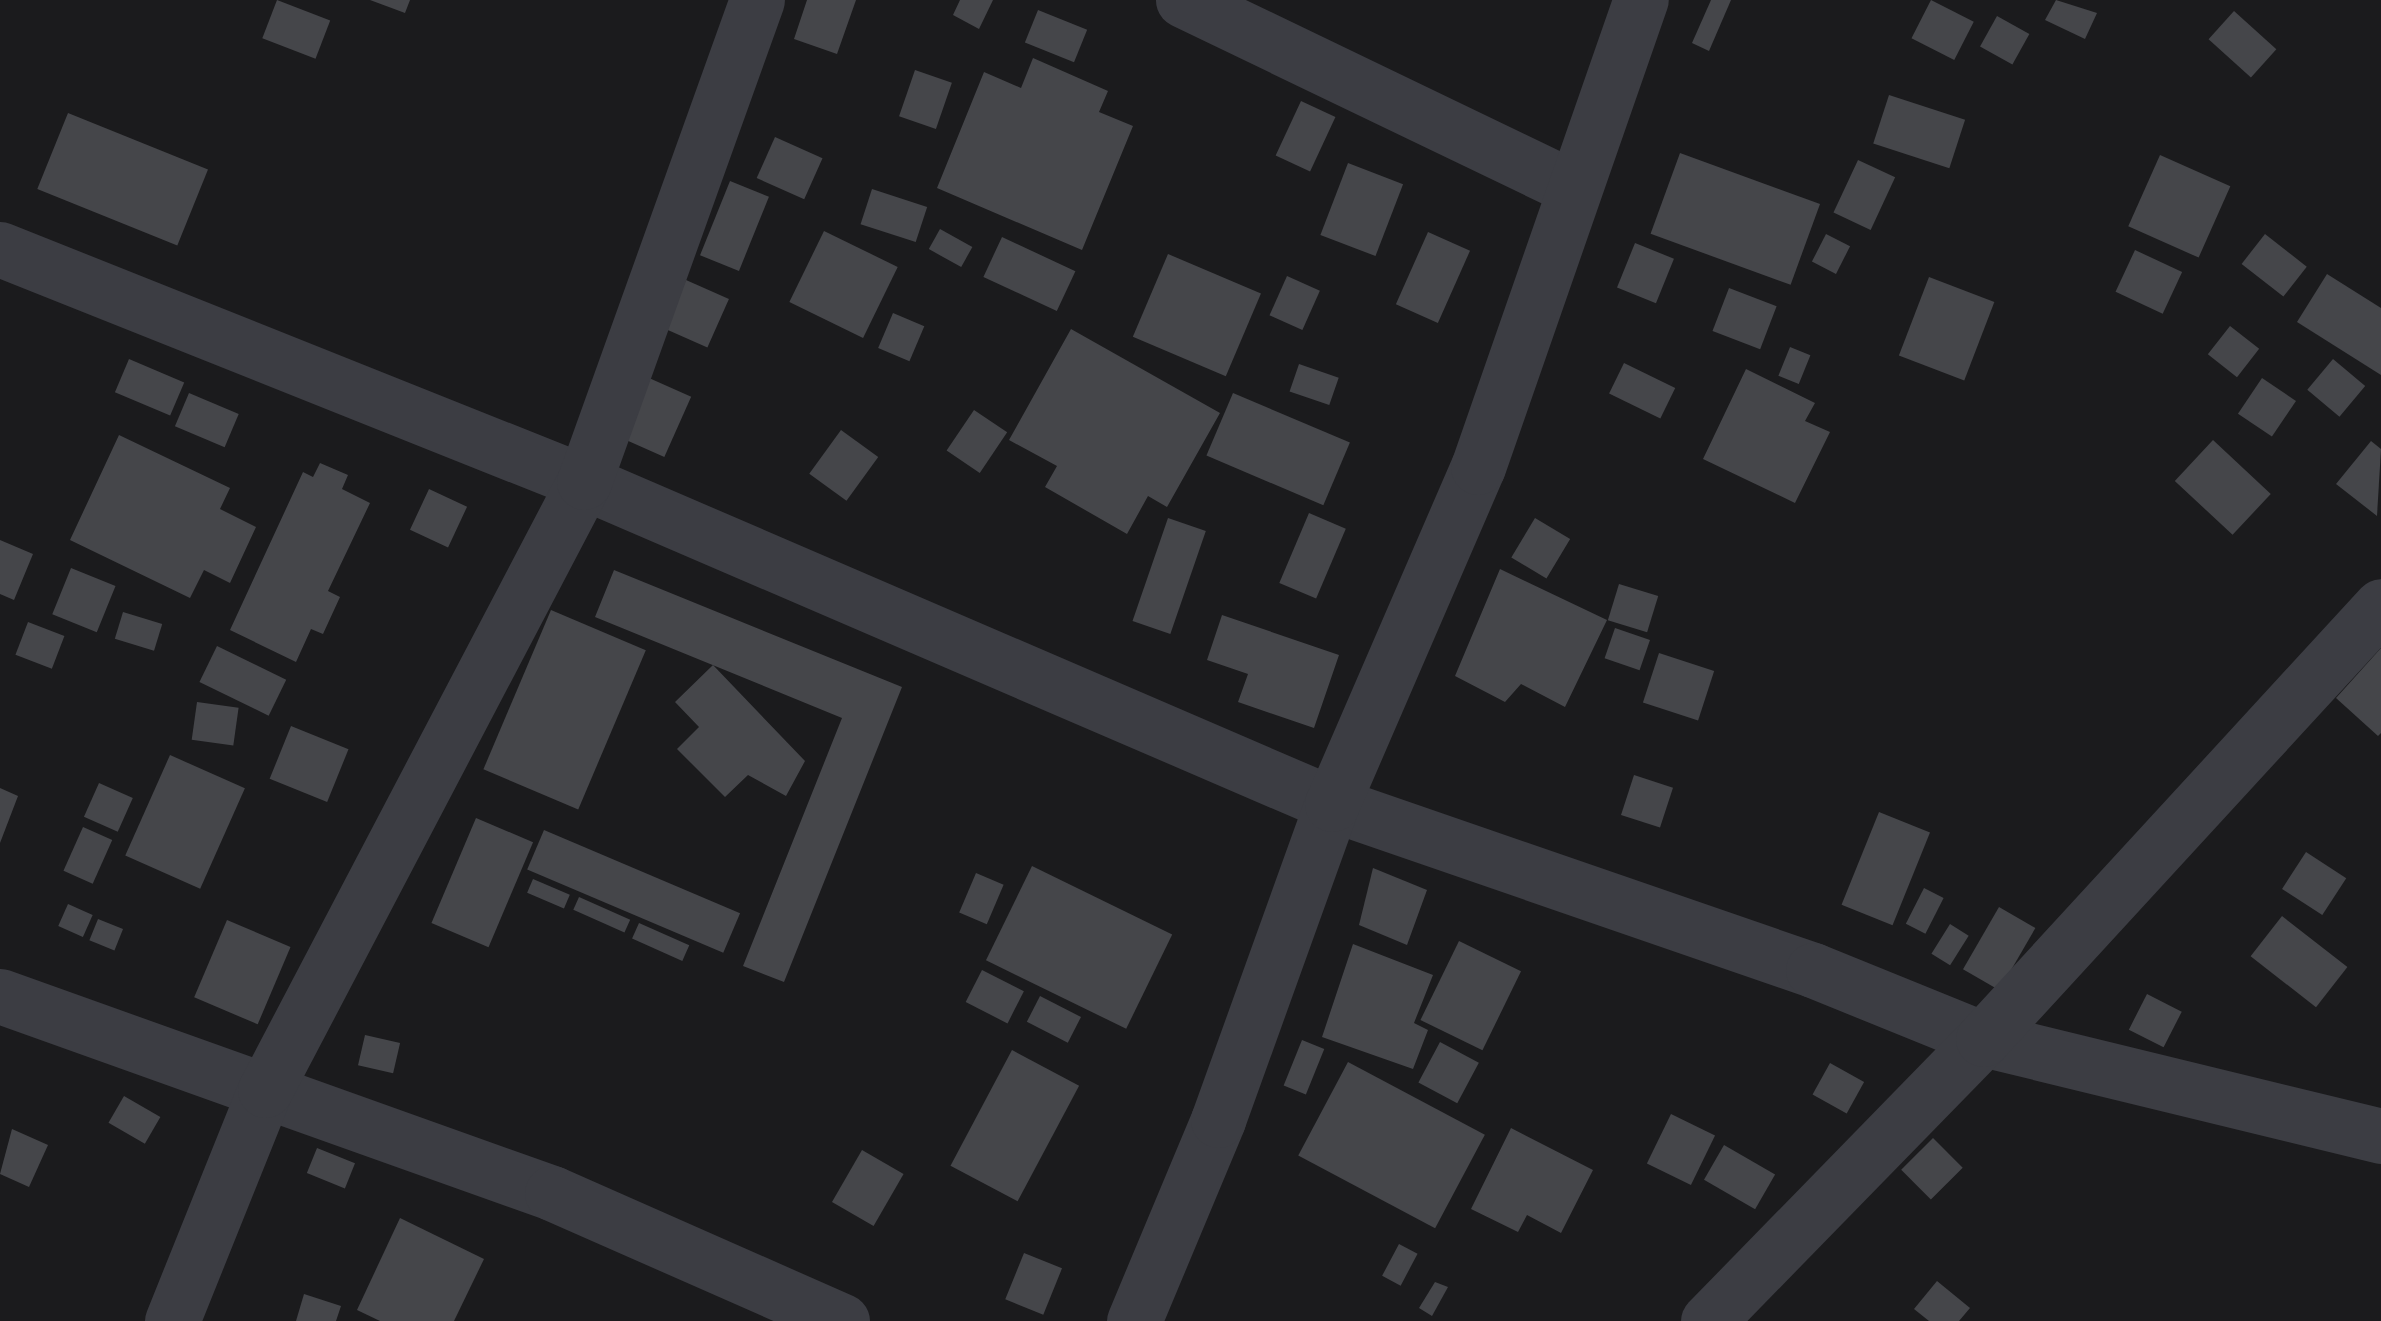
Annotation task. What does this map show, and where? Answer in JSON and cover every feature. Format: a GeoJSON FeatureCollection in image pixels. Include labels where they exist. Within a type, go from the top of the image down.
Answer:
{"type":"FeatureCollection","features":[{"type":"Feature","properties":{"kind":"street"},"geometry":{"type":"LineString","coordinates":[[172,1321],[265,1090],[584,482],[756,0]]}},
{"type":"Feature","properties":{"kind":"street"},"geometry":{"type":"LineString","coordinates":[[1182,0],[1572,187]]}},
{"type":"Feature","properties":{"kind":"street"},"geometry":{"type":"LineString","coordinates":[[1134,1321],[1218,1120],[1332,804],[1478,468],[1572,187],[1641,0]]}},
{"type":"Feature","properties":{"kind":"street"},"geometry":{"type":"LineString","coordinates":[[0,249],[584,482],[1332,804],[1813,970],[1983,1039],[2381,1136]]}},
{"type":"Feature","properties":{"kind":"street"},"geometry":{"type":"LineString","coordinates":[[1708,1321],[1983,1039],[2381,606]]}},
{"type":"Feature","properties":{"kind":"street"},"geometry":{"type":"LineString","coordinates":[[0,996],[552,1194],[842,1321]]}},
{"type":"Feature","properties":{"kind":"building"},"geometry":{"type":"Polygon","coordinates":[[[277,0],[330,20],[316,59],[262,38],[277,0]]]}},
{"type":"Feature","properties":{"kind":"building"},"geometry":{"type":"Polygon","coordinates":[[[370,0],[410,0],[405,13],[370,0]]]}},
{"type":"Feature","properties":{"kind":"building"},"geometry":{"type":"Polygon","coordinates":[[[807,0],[856,0],[837,54],[794,39],[807,0]]]}},
{"type":"Feature","properties":{"kind":"building"},"geometry":{"type":"Polygon","coordinates":[[[960,0],[993,0],[979,29],[953,15],[960,0]]]}},
{"type":"Feature","properties":{"kind":"building"},"geometry":{"type":"Polygon","coordinates":[[[1711,0],[1731,0],[1709,51],[1692,43],[1711,0]]]}},
{"type":"Feature","properties":{"kind":"building"},"geometry":{"type":"Polygon","coordinates":[[[1931,0],[1974,22],[1954,60],[1911,38],[1931,0]]]}},
{"type":"Feature","properties":{"kind":"building"},"geometry":{"type":"Polygon","coordinates":[[[2056,0],[2097,13],[2085,39],[2045,20],[2056,0]]]}},
{"type":"Feature","properties":{"kind":"building"},"geometry":{"type":"Polygon","coordinates":[[[1038,10],[1087,30],[1074,62],[1025,42],[1038,10]]]}},
{"type":"Feature","properties":{"kind":"building"},"geometry":{"type":"Polygon","coordinates":[[[2234,11],[2276,49],[2251,77],[2209,39],[2234,11]]]}},
{"type":"Feature","properties":{"kind":"building"},"geometry":{"type":"Polygon","coordinates":[[[1997,16],[2029,34],[2012,65],[1980,47],[1997,16]]]}},
{"type":"Feature","properties":{"kind":"building"},"geometry":{"type":"Polygon","coordinates":[[[1033,58],[1108,91],[1099,112],[1133,126],[1082,250],[937,188],[984,72],[1021,88],[1033,58]]]}},
{"type":"Feature","properties":{"kind":"building"},"geometry":{"type":"Polygon","coordinates":[[[915,70],[952,83],[936,129],[899,116],[915,70]]]}},
{"type":"Feature","properties":{"kind":"building"},"geometry":{"type":"Polygon","coordinates":[[[1889,95],[1965,120],[1949,168],[1873,144],[1889,95]]]}},
{"type":"Feature","properties":{"kind":"building"},"geometry":{"type":"Polygon","coordinates":[[[1301,101],[1335,117],[1310,171],[1276,155],[1301,101]]]}},
{"type":"Feature","properties":{"kind":"building"},"geometry":{"type":"Polygon","coordinates":[[[68,113],[208,170],[177,246],[37,189],[68,113]]]}},
{"type":"Feature","properties":{"kind":"building"},"geometry":{"type":"Polygon","coordinates":[[[775,137],[823,158],[804,199],[757,178],[775,137]]]}},
{"type":"Feature","properties":{"kind":"building"},"geometry":{"type":"Polygon","coordinates":[[[1680,153],[1820,204],[1791,285],[1651,234],[1680,153]]]}},
{"type":"Feature","properties":{"kind":"building"},"geometry":{"type":"Polygon","coordinates":[[[2160,155],[2230,186],[2199,258],[2128,226],[2160,155]]]}},
{"type":"Feature","properties":{"kind":"building"},"geometry":{"type":"Polygon","coordinates":[[[1858,160],[1895,177],[1871,230],[1833,213],[1858,160]]]}},
{"type":"Feature","properties":{"kind":"building"},"geometry":{"type":"Polygon","coordinates":[[[1348,163],[1403,184],[1375,256],[1320,235],[1348,163]]]}},
{"type":"Feature","properties":{"kind":"building"},"geometry":{"type":"Polygon","coordinates":[[[730,181],[769,197],[739,271],[700,255],[730,181]]]}},
{"type":"Feature","properties":{"kind":"building"},"geometry":{"type":"Polygon","coordinates":[[[872,189],[927,207],[916,242],[861,224],[872,189]]]}},
{"type":"Feature","properties":{"kind":"building"},"geometry":{"type":"Polygon","coordinates":[[[940,229],[972,247],[961,267],[929,249],[940,229]]]}},
{"type":"Feature","properties":{"kind":"building"},"geometry":{"type":"Polygon","coordinates":[[[824,231],[898,267],[863,338],[789,302],[824,231]]]}},
{"type":"Feature","properties":{"kind":"building"},"geometry":{"type":"Polygon","coordinates":[[[1428,232],[1470,251],[1438,323],[1396,304],[1428,232]]]}},
{"type":"Feature","properties":{"kind":"building"},"geometry":{"type":"Polygon","coordinates":[[[1826,234],[1850,246],[1836,274],[1812,262],[1826,234]]]}},
{"type":"Feature","properties":{"kind":"building"},"geometry":{"type":"Polygon","coordinates":[[[2265,234],[2307,267],[2283,297],[2242,264],[2265,234]]]}},
{"type":"Feature","properties":{"kind":"building"},"geometry":{"type":"Polygon","coordinates":[[[1002,237],[1075,271],[1057,311],[983,277],[1002,237]]]}},
{"type":"Feature","properties":{"kind":"building"},"geometry":{"type":"Polygon","coordinates":[[[1635,243],[1674,259],[1656,303],[1617,288],[1635,243]]]}},
{"type":"Feature","properties":{"kind":"building"},"geometry":{"type":"Polygon","coordinates":[[[2135,250],[2182,272],[2163,314],[2116,292],[2135,250]]]}},
{"type":"Feature","properties":{"kind":"building"},"geometry":{"type":"Polygon","coordinates":[[[1168,254],[1261,293],[1226,376],[1133,337],[1168,254]]]}},
{"type":"Feature","properties":{"kind":"building"},"geometry":{"type":"Polygon","coordinates":[[[2327,274],[2381,308],[2381,375],[2297,322],[2327,274]]]}},
{"type":"Feature","properties":{"kind":"building"},"geometry":{"type":"Polygon","coordinates":[[[1287,276],[1320,291],[1302,330],[1270,315],[1287,276]]]}},
{"type":"Feature","properties":{"kind":"building"},"geometry":{"type":"Polygon","coordinates":[[[1929,277],[1994,302],[1964,381],[1899,355],[1929,277]]]}},
{"type":"Feature","properties":{"kind":"building"},"geometry":{"type":"Polygon","coordinates":[[[686,280],[729,299],[707,348],[664,328],[686,280]]]}},
{"type":"Feature","properties":{"kind":"building"},"geometry":{"type":"Polygon","coordinates":[[[1729,288],[1777,306],[1760,349],[1713,331],[1729,288]]]}},
{"type":"Feature","properties":{"kind":"building"},"geometry":{"type":"Polygon","coordinates":[[[893,313],[924,326],[909,361],[878,348],[893,313]]]}},
{"type":"Feature","properties":{"kind":"building"},"geometry":{"type":"Polygon","coordinates":[[[2230,326],[2259,349],[2237,377],[2208,354],[2230,326]]]}},
{"type":"Feature","properties":{"kind":"building"},"geometry":{"type":"Polygon","coordinates":[[[1071,329],[1220,413],[1167,507],[1148,496],[1127,534],[1045,487],[1057,466],[1009,440],[1071,329]]]}},
{"type":"Feature","properties":{"kind":"building"},"geometry":{"type":"Polygon","coordinates":[[[1790,347],[1810,355],[1799,384],[1778,376],[1790,347]]]}},
{"type":"Feature","properties":{"kind":"building"},"geometry":{"type":"Polygon","coordinates":[[[129,359],[184,382],[170,416],[115,392],[129,359]]]}},
{"type":"Feature","properties":{"kind":"building"},"geometry":{"type":"Polygon","coordinates":[[[2333,359],[2365,386],[2339,417],[2307,390],[2333,359]]]}},
{"type":"Feature","properties":{"kind":"building"},"geometry":{"type":"Polygon","coordinates":[[[1624,363],[1675,388],[1660,419],[1609,394],[1624,363]]]}},
{"type":"Feature","properties":{"kind":"building"},"geometry":{"type":"Polygon","coordinates":[[[1299,364],[1339,378],[1329,405],[1290,391],[1299,364]]]}},
{"type":"Feature","properties":{"kind":"building"},"geometry":{"type":"Polygon","coordinates":[[[1746,369],[1815,403],[1805,421],[1830,432],[1795,503],[1703,459],[1746,369]]]}},
{"type":"Feature","properties":{"kind":"building"},"geometry":{"type":"Polygon","coordinates":[[[640,374],[691,397],[664,457],[613,434],[640,374]]]}},
{"type":"Feature","properties":{"kind":"building"},"geometry":{"type":"Polygon","coordinates":[[[2262,378],[2296,401],[2272,437],[2238,414],[2262,378]]]}},
{"type":"Feature","properties":{"kind":"building"},"geometry":{"type":"Polygon","coordinates":[[[189,393],[239,414],[225,447],[175,426],[189,393]]]}},
{"type":"Feature","properties":{"kind":"building"},"geometry":{"type":"Polygon","coordinates":[[[1233,393],[1350,443],[1323,505],[1206,456],[1233,393]]]}},
{"type":"Feature","properties":{"kind":"building"},"geometry":{"type":"Polygon","coordinates":[[[974,410],[1007,432],[980,473],[947,451],[974,410]]]}},
{"type":"Feature","properties":{"kind":"building"},"geometry":{"type":"Polygon","coordinates":[[[841,430],[878,457],[846,501],[809,474],[841,430]]]}},
{"type":"Feature","properties":{"kind":"building"},"geometry":{"type":"Polygon","coordinates":[[[119,435],[230,488],[220,509],[256,527],[230,583],[204,570],[190,598],[70,540],[119,435]]]}},
{"type":"Feature","properties":{"kind":"building"},"geometry":{"type":"Polygon","coordinates":[[[2213,440],[2271,494],[2233,535],[2175,481],[2213,440]]]}},
{"type":"Feature","properties":{"kind":"building"},"geometry":{"type":"Polygon","coordinates":[[[2371,441],[2381,449],[2377,516],[2336,484],[2371,441]]]}},
{"type":"Feature","properties":{"kind":"building"},"geometry":{"type":"Polygon","coordinates":[[[320,463],[348,475],[342,489],[370,503],[328,591],[340,597],[323,634],[311,629],[296,662],[230,630],[303,472],[313,477],[320,463]]]}},
{"type":"Feature","properties":{"kind":"building"},"geometry":{"type":"Polygon","coordinates":[[[429,489],[467,507],[448,548],[410,530],[429,489]]]}},
{"type":"Feature","properties":{"kind":"building"},"geometry":{"type":"Polygon","coordinates":[[[1309,513],[1346,529],[1316,599],[1279,583],[1309,513]]]}},
{"type":"Feature","properties":{"kind":"building"},"geometry":{"type":"Polygon","coordinates":[[[1168,518],[1206,531],[1170,634],[1133,621],[1168,518]]]}},
{"type":"Feature","properties":{"kind":"building"},"geometry":{"type":"Polygon","coordinates":[[[1535,518],[1570,539],[1546,579],[1511,557],[1535,518]]]}},
{"type":"Feature","properties":{"kind":"building"},"geometry":{"type":"Polygon","coordinates":[[[0,540],[33,554],[14,600],[0,594],[0,540]]]}},
{"type":"Feature","properties":{"kind":"building"},"geometry":{"type":"Polygon","coordinates":[[[71,568],[116,586],[97,632],[52,614],[71,568]]]}},
{"type":"Feature","properties":{"kind":"building"},"geometry":{"type":"Polygon","coordinates":[[[1500,569],[1607,620],[1565,707],[1521,684],[1505,702],[1455,676],[1500,569]]]}},
{"type":"Feature","properties":{"kind":"building"},"geometry":{"type":"Polygon","coordinates":[[[614,570],[902,687],[784,982],[743,966],[842,718],[595,617],[614,570]]]}},
{"type":"Feature","properties":{"kind":"building"},"geometry":{"type":"Polygon","coordinates":[[[1619,584],[1658,596],[1647,632],[1608,620],[1619,584]]]}},
{"type":"Feature","properties":{"kind":"building"},"geometry":{"type":"Polygon","coordinates":[[[551,610],[646,650],[578,809],[483,769],[551,610]]]}},
{"type":"Feature","properties":{"kind":"building"},"geometry":{"type":"Polygon","coordinates":[[[123,612],[162,624],[154,651],[115,639],[123,612]]]}},
{"type":"Feature","properties":{"kind":"building"},"geometry":{"type":"Polygon","coordinates":[[[1222,615],[1339,655],[1314,728],[1238,702],[1248,674],[1207,660],[1222,615]]]}},
{"type":"Feature","properties":{"kind":"building"},"geometry":{"type":"Polygon","coordinates":[[[28,622],[64,636],[52,669],[15,655],[28,622]]]}},
{"type":"Feature","properties":{"kind":"building"},"geometry":{"type":"Polygon","coordinates":[[[1615,628],[1650,640],[1640,670],[1605,658],[1615,628]]]}},
{"type":"Feature","properties":{"kind":"building"},"geometry":{"type":"Polygon","coordinates":[[[217,646],[286,680],[269,716],[199,682],[217,646]]]}},
{"type":"Feature","properties":{"kind":"building"},"geometry":{"type":"Polygon","coordinates":[[[2381,648],[2381,733],[2378,736],[2336,698],[2381,648]]]}},
{"type":"Feature","properties":{"kind":"building"},"geometry":{"type":"Polygon","coordinates":[[[1659,653],[1714,671],[1698,720],[1643,702],[1659,653]]]}},
{"type":"Feature","properties":{"kind":"building"},"geometry":{"type":"Polygon","coordinates":[[[713,665],[805,761],[786,796],[748,775],[725,797],[677,749],[699,727],[675,702],[713,665]]]}},
{"type":"Feature","properties":{"kind":"building"},"geometry":{"type":"Polygon","coordinates":[[[197,702],[239,708],[233,745],[192,740],[197,702]]]}},
{"type":"Feature","properties":{"kind":"building"},"geometry":{"type":"Polygon","coordinates":[[[291,726],[348,749],[327,802],[270,779],[291,726]]]}},
{"type":"Feature","properties":{"kind":"building"},"geometry":{"type":"Polygon","coordinates":[[[170,755],[245,788],[200,889],[125,855],[170,755]]]}},
{"type":"Feature","properties":{"kind":"building"},"geometry":{"type":"Polygon","coordinates":[[[1634,775],[1673,788],[1660,828],[1621,815],[1634,775]]]}},
{"type":"Feature","properties":{"kind":"building"},"geometry":{"type":"Polygon","coordinates":[[[99,783],[133,798],[118,832],[84,817],[99,783]]]}},
{"type":"Feature","properties":{"kind":"building"},"geometry":{"type":"Polygon","coordinates":[[[0,788],[18,796],[0,843],[0,788]]]}},
{"type":"Feature","properties":{"kind":"building"},"geometry":{"type":"Polygon","coordinates":[[[1879,812],[1930,833],[1893,925],[1842,905],[1879,812]]]}},
{"type":"Feature","properties":{"kind":"building"},"geometry":{"type":"Polygon","coordinates":[[[476,818],[533,842],[489,947],[431,923],[476,818]]]}},
{"type":"Feature","properties":{"kind":"building"},"geometry":{"type":"Polygon","coordinates":[[[83,827],[112,840],[93,884],[63,871],[83,827]]]}},
{"type":"Feature","properties":{"kind":"building"},"geometry":{"type":"Polygon","coordinates":[[[544,830],[740,913],[723,953],[527,870],[544,830]]]}},
{"type":"Feature","properties":{"kind":"building"},"geometry":{"type":"Polygon","coordinates":[[[2306,852],[2346,878],[2322,915],[2282,889],[2306,852]]]}},
{"type":"Feature","properties":{"kind":"building"},"geometry":{"type":"Polygon","coordinates":[[[1032,866],[1172,934],[1126,1029],[986,960],[1032,866]]]}},
{"type":"Feature","properties":{"kind":"building"},"geometry":{"type":"Polygon","coordinates":[[[1373,868],[1427,890],[1407,945],[1359,925],[1373,868]]]}},
{"type":"Feature","properties":{"kind":"building"},"geometry":{"type":"Polygon","coordinates":[[[976,873],[1004,885],[987,924],[959,913],[976,873]]]}},
{"type":"Feature","properties":{"kind":"building"},"geometry":{"type":"Polygon","coordinates":[[[533,879],[570,895],[564,908],[527,893],[533,879]]]}},
{"type":"Feature","properties":{"kind":"building"},"geometry":{"type":"Polygon","coordinates":[[[1924,888],[1944,898],[1925,934],[1906,924],[1924,888]]]}},
{"type":"Feature","properties":{"kind":"building"},"geometry":{"type":"Polygon","coordinates":[[[579,897],[630,920],[624,933],[573,910],[579,897]]]}},
{"type":"Feature","properties":{"kind":"building"},"geometry":{"type":"Polygon","coordinates":[[[68,904],[93,915],[83,937],[58,926],[68,904]]]}},
{"type":"Feature","properties":{"kind":"building"},"geometry":{"type":"Polygon","coordinates":[[[1999,907],[2035,928],[1999,990],[1963,969],[1999,907]]]}},
{"type":"Feature","properties":{"kind":"building"},"geometry":{"type":"Polygon","coordinates":[[[2282,916],[2347,967],[2316,1007],[2251,956],[2282,916]]]}},
{"type":"Feature","properties":{"kind":"building"},"geometry":{"type":"Polygon","coordinates":[[[98,919],[123,929],[114,950],[89,940],[98,919]]]}},
{"type":"Feature","properties":{"kind":"building"},"geometry":{"type":"Polygon","coordinates":[[[227,920],[291,947],[258,1024],[194,997],[227,920]]]}},
{"type":"Feature","properties":{"kind":"building"},"geometry":{"type":"Polygon","coordinates":[[[639,923],[689,945],[682,961],[632,939],[639,923]]]}},
{"type":"Feature","properties":{"kind":"building"},"geometry":{"type":"Polygon","coordinates":[[[1950,924],[1969,936],[1950,965],[1931,954],[1950,924]]]}},
{"type":"Feature","properties":{"kind":"building"},"geometry":{"type":"Polygon","coordinates":[[[1459,941],[1521,971],[1482,1050],[1420,1020],[1459,941]]]}},
{"type":"Feature","properties":{"kind":"building"},"geometry":{"type":"Polygon","coordinates":[[[1353,944],[1433,975],[1414,1023],[1428,1030],[1413,1069],[1322,1037],[1353,944]]]}},
{"type":"Feature","properties":{"kind":"building"},"geometry":{"type":"Polygon","coordinates":[[[982,970],[1024,991],[1008,1023],[966,1002],[982,970]]]}},
{"type":"Feature","properties":{"kind":"building"},"geometry":{"type":"Polygon","coordinates":[[[2147,994],[2182,1012],[2164,1047],[2129,1030],[2147,994]]]}},
{"type":"Feature","properties":{"kind":"building"},"geometry":{"type":"Polygon","coordinates":[[[1040,996],[1081,1017],[1068,1043],[1027,1022],[1040,996]]]}},
{"type":"Feature","properties":{"kind":"building"},"geometry":{"type":"Polygon","coordinates":[[[365,1035],[400,1043],[393,1073],[358,1065],[365,1035]]]}},
{"type":"Feature","properties":{"kind":"building"},"geometry":{"type":"Polygon","coordinates":[[[1302,1040],[1324,1049],[1306,1094],[1284,1085],[1302,1040]]]}},
{"type":"Feature","properties":{"kind":"building"},"geometry":{"type":"Polygon","coordinates":[[[1440,1042],[1479,1063],[1457,1103],[1418,1083],[1440,1042]]]}},
{"type":"Feature","properties":{"kind":"building"},"geometry":{"type":"Polygon","coordinates":[[[1012,1050],[1079,1086],[1018,1201],[950,1166],[1012,1050]]]}},
{"type":"Feature","properties":{"kind":"building"},"geometry":{"type":"Polygon","coordinates":[[[1348,1062],[1485,1135],[1435,1228],[1298,1156],[1348,1062]]]}},
{"type":"Feature","properties":{"kind":"building"},"geometry":{"type":"Polygon","coordinates":[[[1830,1063],[1864,1082],[1847,1113],[1813,1094],[1830,1063]]]}},
{"type":"Feature","properties":{"kind":"building"},"geometry":{"type":"Polygon","coordinates":[[[124,1096],[160,1117],[145,1144],[108,1123],[124,1096]]]}},
{"type":"Feature","properties":{"kind":"building"},"geometry":{"type":"Polygon","coordinates":[[[1671,1114],[1715,1135],[1691,1185],[1647,1163],[1671,1114]]]}},
{"type":"Feature","properties":{"kind":"building"},"geometry":{"type":"Polygon","coordinates":[[[1511,1128],[1593,1170],[1561,1233],[1527,1215],[1518,1232],[1471,1209],[1511,1128]]]}},
{"type":"Feature","properties":{"kind":"building"},"geometry":{"type":"Polygon","coordinates":[[[12,1129],[48,1145],[29,1187],[0,1174],[12,1129]]]}},
{"type":"Feature","properties":{"kind":"building"},"geometry":{"type":"Polygon","coordinates":[[[1933,1138],[1963,1168],[1931,1200],[1901,1170],[1933,1138]]]}},
{"type":"Feature","properties":{"kind":"building"},"geometry":{"type":"Polygon","coordinates":[[[1724,1145],[1775,1174],[1755,1209],[1704,1180],[1724,1145]]]}},
{"type":"Feature","properties":{"kind":"building"},"geometry":{"type":"Polygon","coordinates":[[[317,1148],[355,1163],[345,1188],[307,1173],[317,1148]]]}},
{"type":"Feature","properties":{"kind":"building"},"geometry":{"type":"Polygon","coordinates":[[[862,1150],[904,1174],[874,1226],[832,1202],[862,1150]]]}},
{"type":"Feature","properties":{"kind":"building"},"geometry":{"type":"Polygon","coordinates":[[[400,1218],[484,1259],[454,1321],[380,1321],[357,1310],[400,1218]]]}},
{"type":"Feature","properties":{"kind":"building"},"geometry":{"type":"Polygon","coordinates":[[[1399,1244],[1418,1254],[1401,1286],[1382,1276],[1399,1244]]]}},
{"type":"Feature","properties":{"kind":"building"},"geometry":{"type":"Polygon","coordinates":[[[1024,1253],[1062,1268],[1043,1315],[1005,1299],[1024,1253]]]}},
{"type":"Feature","properties":{"kind":"building"},"geometry":{"type":"Polygon","coordinates":[[[1937,1281],[1970,1308],[1959,1321],[1929,1321],[1914,1309],[1937,1281]]]}},
{"type":"Feature","properties":{"kind":"building"},"geometry":{"type":"Polygon","coordinates":[[[1435,1282],[1448,1287],[1432,1316],[1419,1308],[1435,1282]]]}},
{"type":"Feature","properties":{"kind":"building"},"geometry":{"type":"Polygon","coordinates":[[[304,1294],[341,1306],[336,1321],[296,1321],[304,1294]]]}}]}
